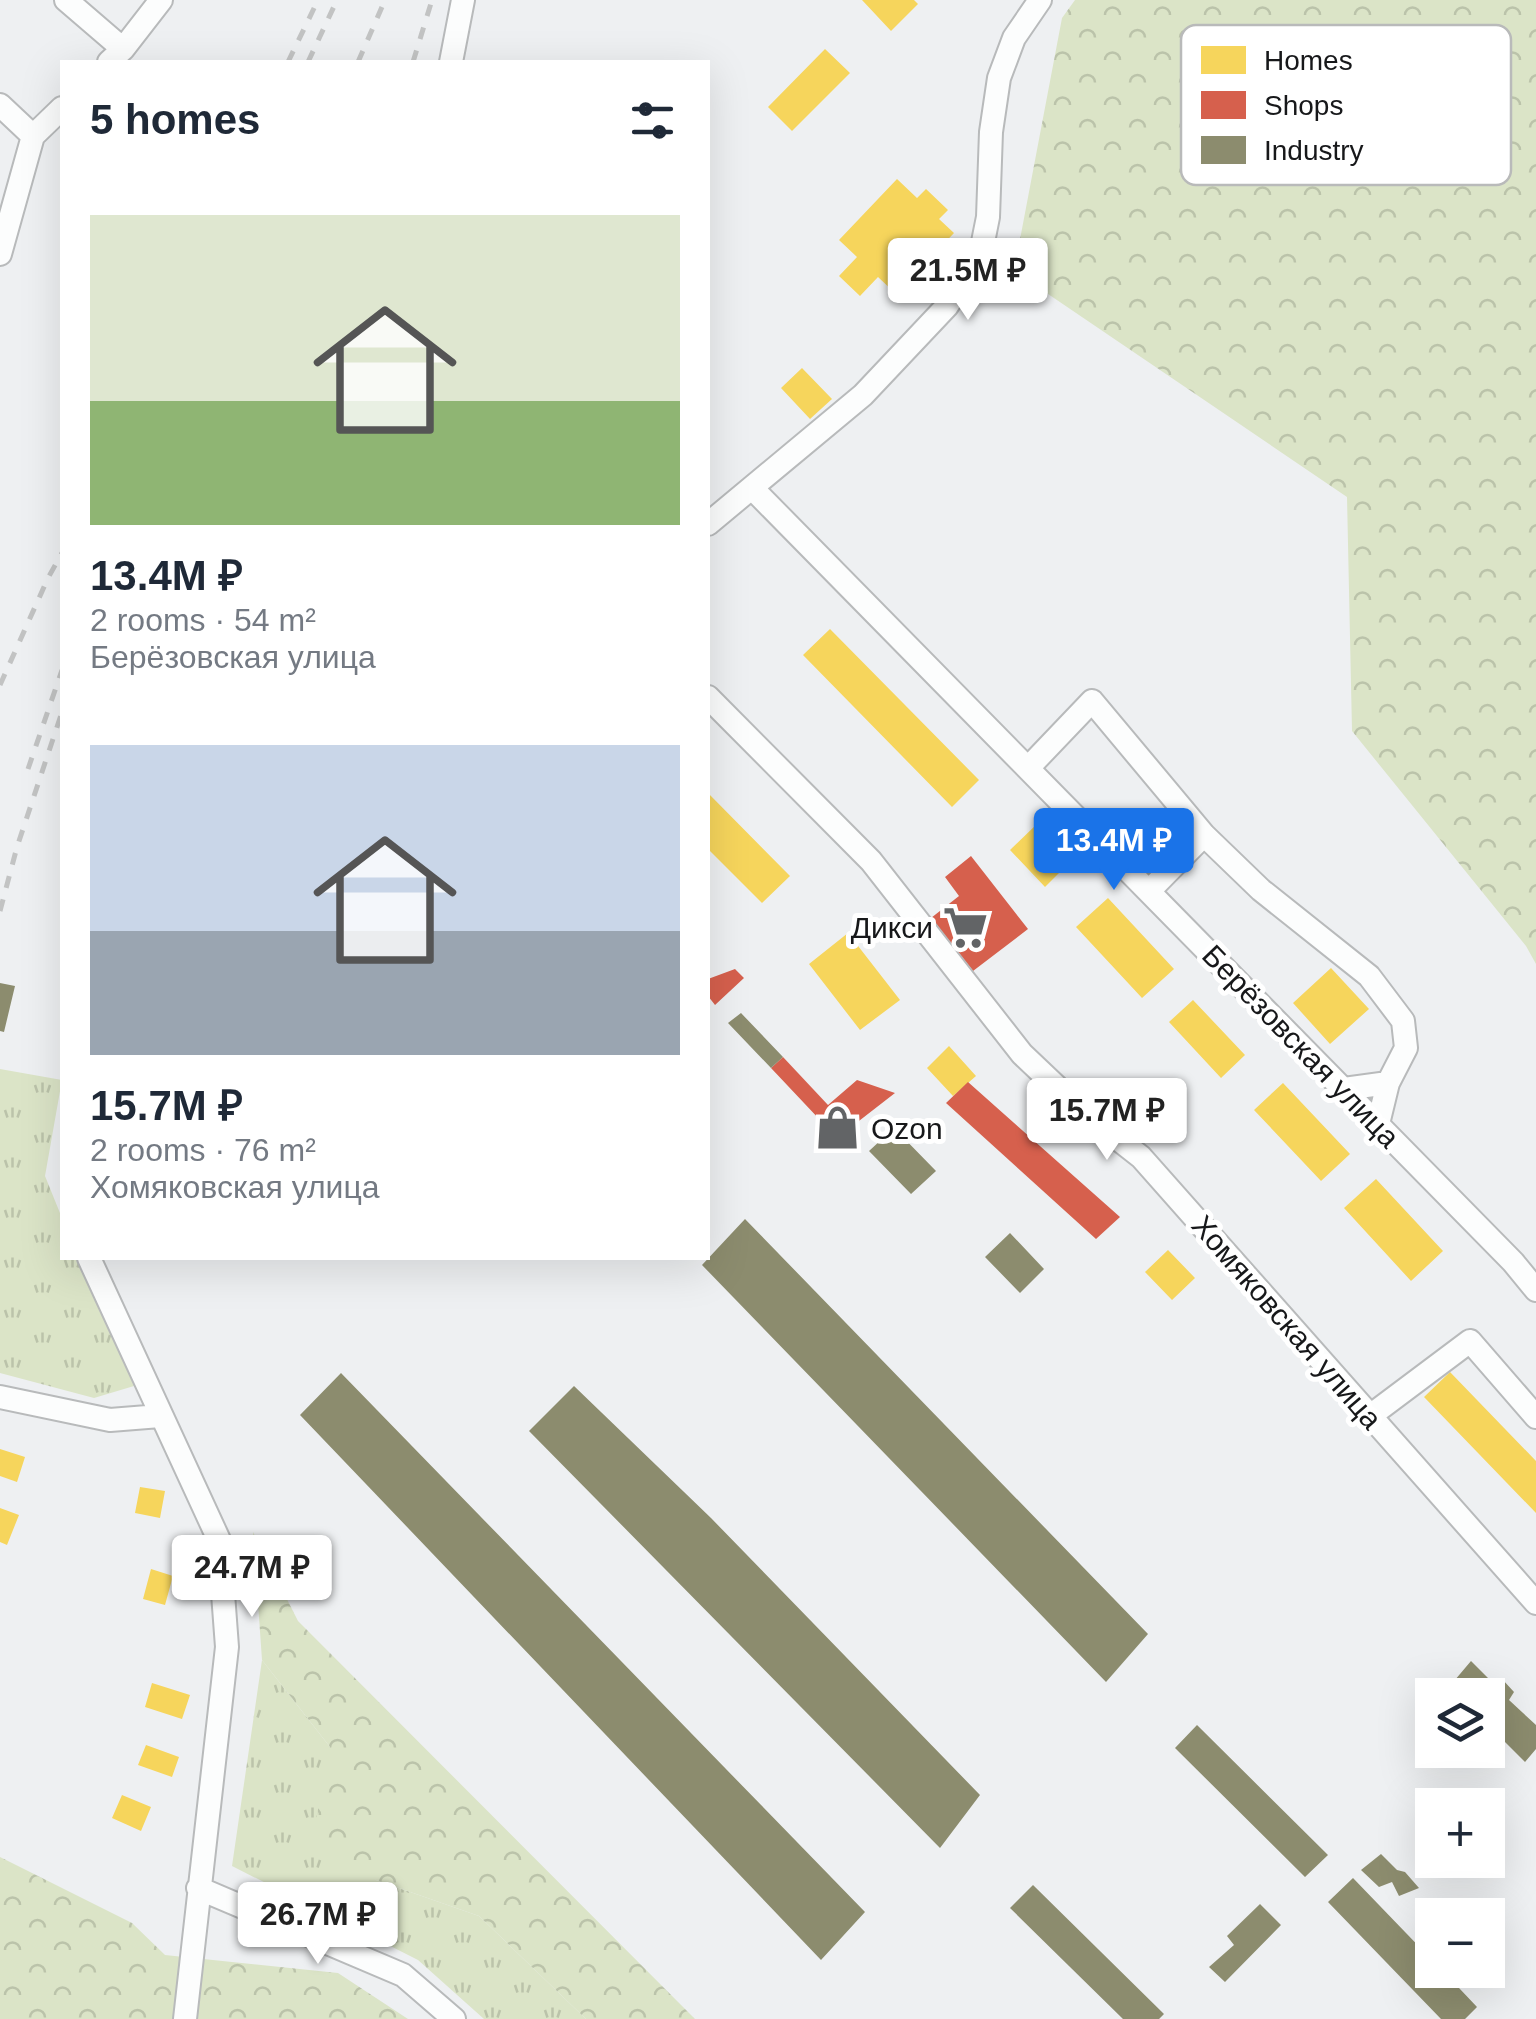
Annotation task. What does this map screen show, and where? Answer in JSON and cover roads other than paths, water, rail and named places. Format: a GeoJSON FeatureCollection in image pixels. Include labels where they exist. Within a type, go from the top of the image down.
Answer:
{"type":"FeatureCollection","features":[{"type":"Feature","properties":{"kind":"street"},"geometry":{"type":"LineString","coordinates":[[66,0],[116,56],[161,0]]}},
{"type":"Feature","properties":{"kind":"street"},"geometry":{"type":"LineString","coordinates":[[451,60],[463,0]]}},
{"type":"Feature","properties":{"kind":"street"},"geometry":{"type":"LineString","coordinates":[[712,514],[752,488],[862,395],[947,306],[981,252],[988,217],[990,132],[999,78],[1028,6]]}},
{"type":"Feature","properties":{"kind":"street"},"geometry":{"type":"LineString","coordinates":[[0,105],[34,136]]}},
{"type":"Feature","properties":{"kind":"street"},"geometry":{"type":"LineString","coordinates":[[0,254],[34,136],[60,110]]}},
{"type":"Feature","properties":{"kind":"street","name":"Берёзовская улица"},"geometry":{"type":"LineString","coordinates":[[752,488],[1344,1089],[1536,1290]]}},
{"type":"Feature","properties":{"kind":"street","name":"Хомяковская улица"},"geometry":{"type":"LineString","coordinates":[[710,699],[871,861],[1022,1054],[1081,1110],[1141,1156],[1536,1603]]}},
{"type":"Feature","properties":{"kind":"street"},"geometry":{"type":"LineString","coordinates":[[1028,768],[1092,700],[1204,835],[1261,890],[1369,976],[1403,1021],[1406,1048],[1388,1083],[1378,1124]]}},
{"type":"Feature","properties":{"kind":"street"},"geometry":{"type":"LineString","coordinates":[[1149,891],[1204,835]]}},
{"type":"Feature","properties":{"kind":"street"},"geometry":{"type":"LineString","coordinates":[[1344,1089],[1388,1083]]}},
{"type":"Feature","properties":{"kind":"street"},"geometry":{"type":"LineString","coordinates":[[90,1260],[219,1540],[227,1647],[185,2019]]}},
{"type":"Feature","properties":{"kind":"street"},"geometry":{"type":"LineString","coordinates":[[1370,1416],[1470,1342],[1536,1418]]}},
{"type":"Feature","properties":{"kind":"street"},"geometry":{"type":"LineString","coordinates":[[0,1397],[110,1420],[160,1416]]}},
{"type":"Feature","properties":{"kind":"street"},"geometry":{"type":"LineString","coordinates":[[198,1888],[403,1975],[454,2019]]}},
{"type":"Feature","properties":{"kind":"railway"},"geometry":{"type":"LineString","coordinates":[[289,60],[318,0]]}},
{"type":"Feature","properties":{"kind":"railway"},"geometry":{"type":"LineString","coordinates":[[309,60],[337,0]]}},
{"type":"Feature","properties":{"kind":"railway"},"geometry":{"type":"LineString","coordinates":[[359,60],[385,0]]}},
{"type":"Feature","properties":{"kind":"railway"},"geometry":{"type":"LineString","coordinates":[[414,60],[432,0]]}},
{"type":"Feature","properties":{"kind":"railway"},"geometry":{"type":"LineString","coordinates":[[0,685],[60,557]]}},
{"type":"Feature","properties":{"kind":"railway"},"geometry":{"type":"LineString","coordinates":[[28,769],[60,676]]}},
{"type":"Feature","properties":{"kind":"railway"},"geometry":{"type":"LineString","coordinates":[[0,911],[60,718]]}},
{"type":"Feature","properties":{"kind":"place","name":"Дикси"},"geometry":{"type":"Point","coordinates":[966,927]}},
{"type":"Feature","properties":{"kind":"place","name":"Ozon"},"geometry":{"type":"Point","coordinates":[838,1128]}}]}
